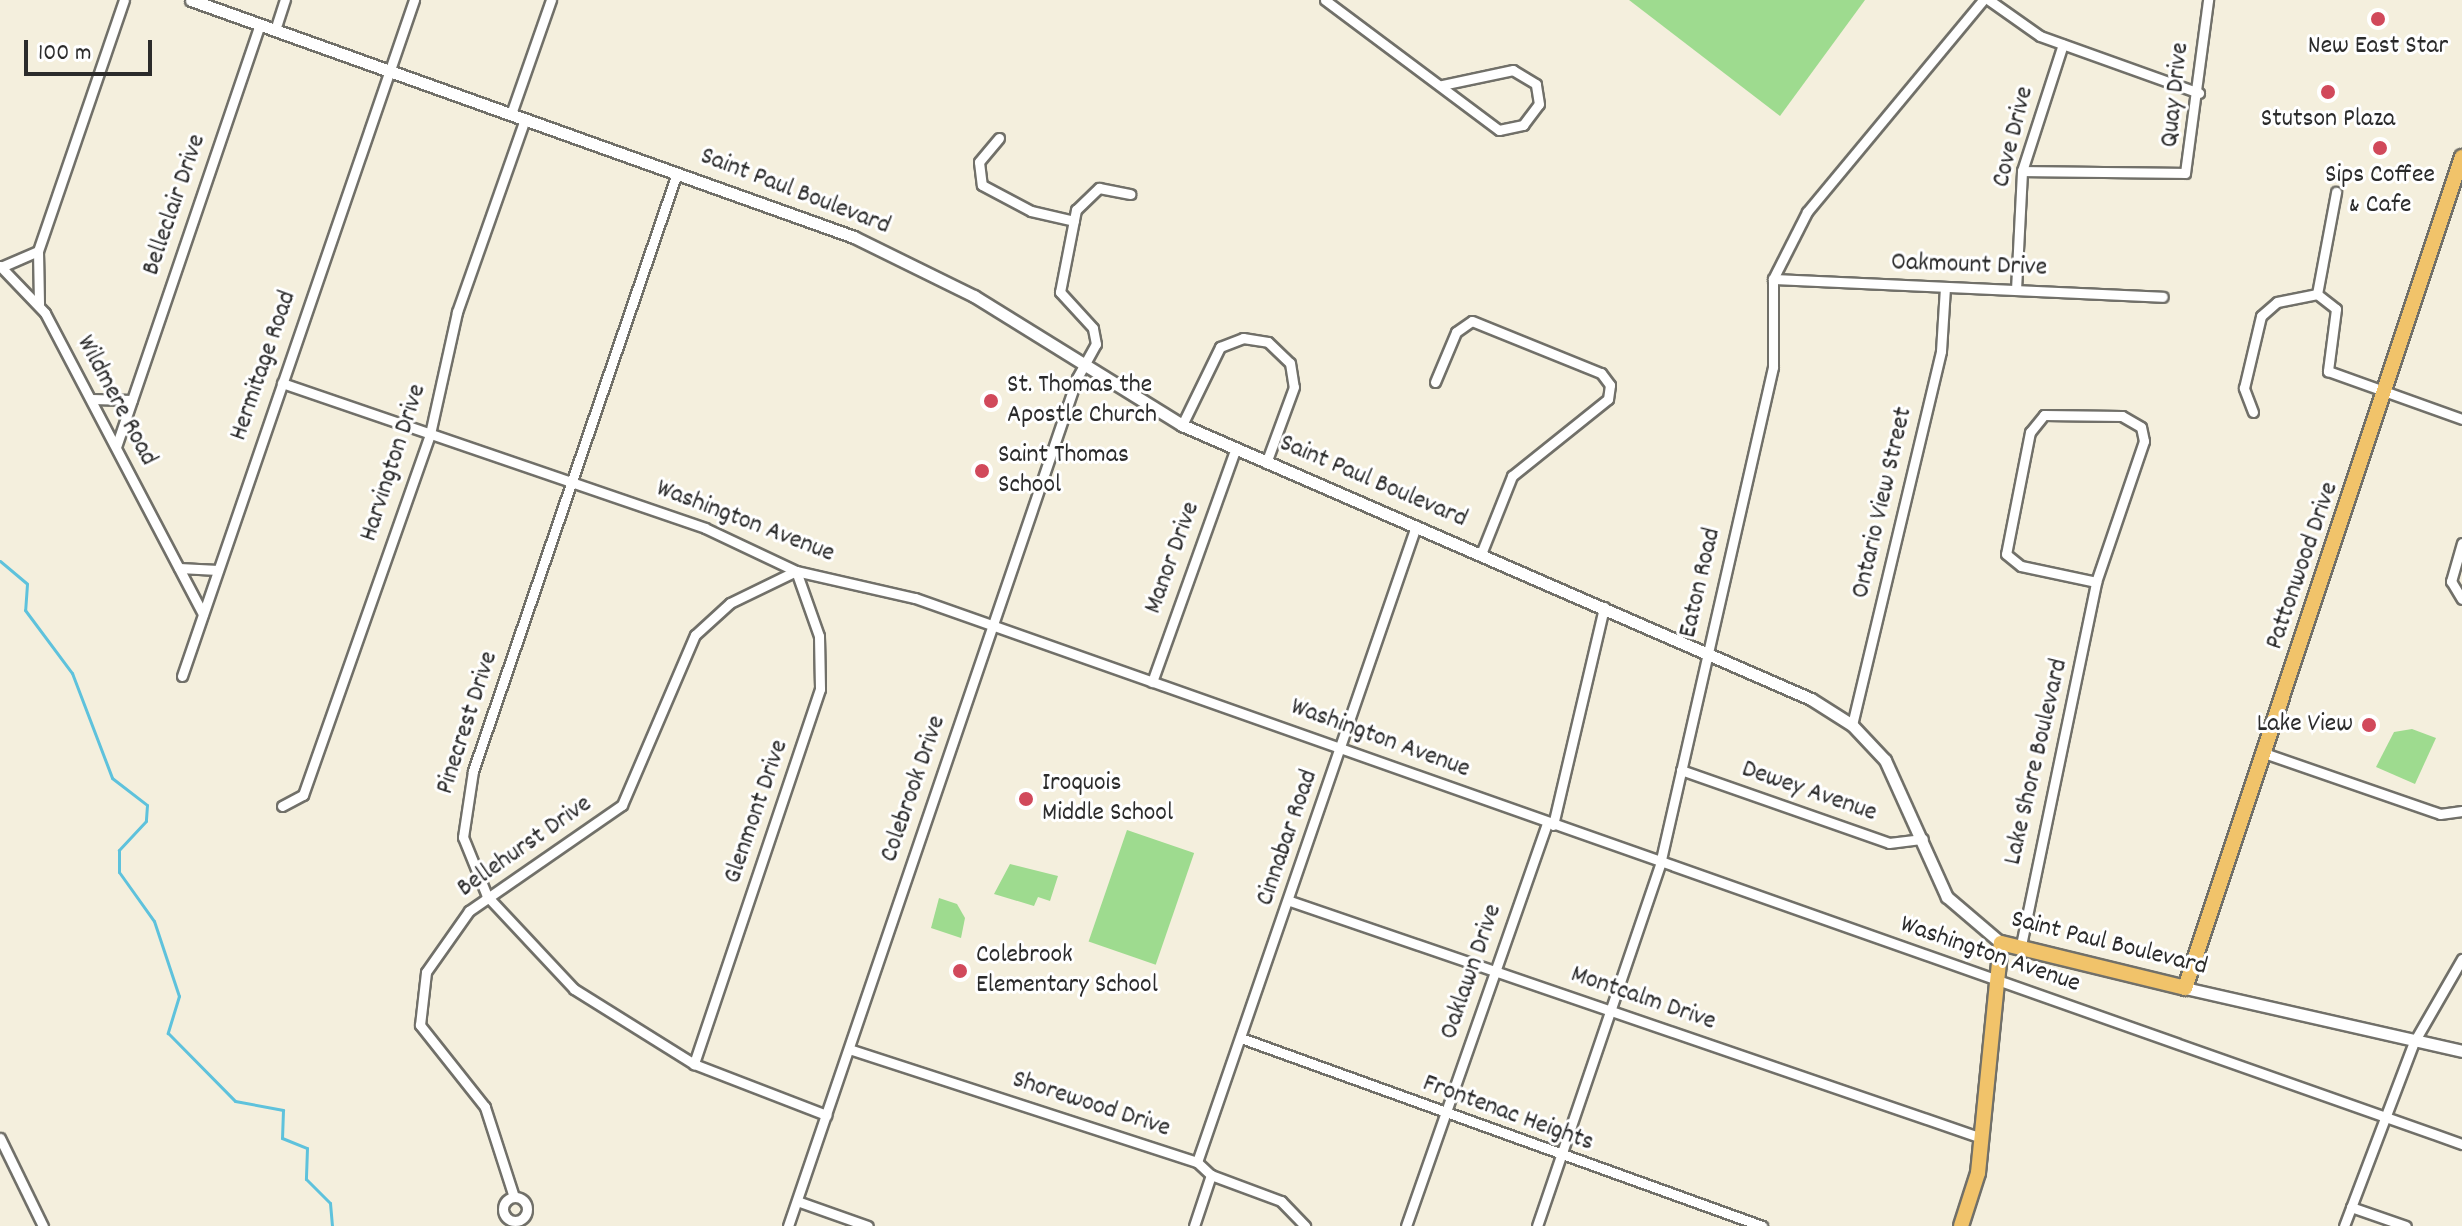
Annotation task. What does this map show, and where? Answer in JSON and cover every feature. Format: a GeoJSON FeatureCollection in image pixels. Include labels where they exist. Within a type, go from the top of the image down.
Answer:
{"type":"FeatureCollection","features":[{"type":"Feature","properties":{"kind":"main road","name":"Pattonwood Drive"},"geometry":{"type":"LineString","coordinates":[[2185,988],[2388,393],[2462,157]]}},
{"type":"Feature","properties":{"kind":"main road","name":"Saint Paul Boulevard"},"geometry":{"type":"LineString","coordinates":[[2001,943],[2020,951],[2185,988]]}},
{"type":"Feature","properties":{"kind":"main road"},"geometry":{"type":"LineString","coordinates":[[1961,1226],[1982,1138],[2001,943]]}},
{"type":"Feature","properties":{"kind":"street"},"geometry":{"type":"LineString","coordinates":[[39,305],[38,251],[124,0]]}},
{"type":"Feature","properties":{"kind":"street","name":"Saint Paul Boulevard"},"geometry":{"type":"LineString","coordinates":[[191,0],[677,173],[919,266],[1182,425],[1708,651],[1852,725],[1895,775],[1947,897],[2001,943]]}},
{"type":"Feature","properties":{"kind":"street"},"geometry":{"type":"LineString","coordinates":[[275,30],[285,0]]}},
{"type":"Feature","properties":{"kind":"street","name":"Hermitage Road"},"geometry":{"type":"LineString","coordinates":[[182,676],[414,0]]}},
{"type":"Feature","properties":{"kind":"street"},"geometry":{"type":"LineString","coordinates":[[511,114],[551,0]]}},
{"type":"Feature","properties":{"kind":"street"},"geometry":{"type":"LineString","coordinates":[[1325,0],[1499,130],[1523,125],[1539,104],[1536,84],[1513,70],[1442,85]]}},
{"type":"Feature","properties":{"kind":"street"},"geometry":{"type":"LineString","coordinates":[[1986,0],[2063,44],[2199,93]]}},
{"type":"Feature","properties":{"kind":"street","name":"Eaton Road"},"geometry":{"type":"LineString","coordinates":[[1537,1226],[1660,864],[1773,367],[1773,279],[1807,212],[1986,0]]}},
{"type":"Feature","properties":{"kind":"street","name":"Quay Drive"},"geometry":{"type":"LineString","coordinates":[[2022,171],[2179,176],[2192,160],[2208,0]]}},
{"type":"Feature","properties":{"kind":"street","name":"Belleclair Drive"},"geometry":{"type":"LineString","coordinates":[[116,447],[260,25]]}},
{"type":"Feature","properties":{"kind":"street","name":"Cove Drive"},"geometry":{"type":"LineString","coordinates":[[2016,290],[2022,171],[2063,44]]}},
{"type":"Feature","properties":{"kind":"street","name":"Harvington Drive"},"geometry":{"type":"LineString","coordinates":[[282,806],[303,795],[430,434],[457,312],[525,119]]}},
{"type":"Feature","properties":{"kind":"street"},"geometry":{"type":"LineString","coordinates":[[999,138],[979,162],[982,185],[1031,211],[1074,221],[1093,191],[1130,194]]}},
{"type":"Feature","properties":{"kind":"street","name":"Pinecrest Drive"},"geometry":{"type":"LineString","coordinates":[[677,173],[466,792],[466,857],[487,896],[574,989],[694,1064],[826,1115]]}},
{"type":"Feature","properties":{"kind":"street"},"geometry":{"type":"LineString","coordinates":[[2317,294],[2336,192]]}},
{"type":"Feature","properties":{"kind":"street","name":"Colebrook Drive"},"geometry":{"type":"LineString","coordinates":[[788,1226],[1083,366],[1097,338],[1060,292],[1074,221]]}},
{"type":"Feature","properties":{"kind":"street"},"geometry":{"type":"LineString","coordinates":[[1,266],[38,251]]}},
{"type":"Feature","properties":{"kind":"street","name":"Wildmere Road"},"geometry":{"type":"LineString","coordinates":[[1,266],[39,305],[203,614]]}},
{"type":"Feature","properties":{"kind":"street","name":"Oakmount Drive"},"geometry":{"type":"LineString","coordinates":[[1773,279],[2163,297]]}},
{"type":"Feature","properties":{"kind":"street","name":"Ontario View Street"},"geometry":{"type":"LineString","coordinates":[[1852,725],[1941,351],[1945,288]]}},
{"type":"Feature","properties":{"kind":"street"},"geometry":{"type":"LineString","coordinates":[[2253,412],[2244,388],[2261,316],[2277,302],[2317,294],[2336,309],[2328,371],[2462,419]]}},
{"type":"Feature","properties":{"kind":"street"},"geometry":{"type":"LineString","coordinates":[[1435,382],[1456,332],[1472,321],[1601,373],[1610,385],[1608,399],[1512,476],[1481,554]]}},
{"type":"Feature","properties":{"kind":"street"},"geometry":{"type":"LineString","coordinates":[[1182,425],[1220,347],[1243,338],[1268,342],[1285,356],[1294,378],[1266,463]]}},
{"type":"Feature","properties":{"kind":"street","name":"Washington Avenue"},"geometry":{"type":"LineString","coordinates":[[282,383],[705,528],[796,571],[898,593],[993,625],[1660,864],[2462,1144]]}},
{"type":"Feature","properties":{"kind":"street"},"geometry":{"type":"LineString","coordinates":[[91,399],[132,400]]}},
{"type":"Feature","properties":{"kind":"street","name":"Lake Shore Boulevard"},"geometry":{"type":"LineString","coordinates":[[2020,951],[2096,582],[2128,502],[2143,433],[2122,416],[2044,415],[2030,432],[2006,554],[2021,566],[2096,582]]}},
{"type":"Feature","properties":{"kind":"street","name":"Manor Drive"},"geometry":{"type":"LineString","coordinates":[[1152,682],[1235,450]]}},
{"type":"Feature","properties":{"kind":"street","name":"Cinnabar Road"},"geometry":{"type":"LineString","coordinates":[[1197,1162],[1290,901],[1416,526]]}},
{"type":"Feature","properties":{"kind":"street"},"geometry":{"type":"LineString","coordinates":[[2462,543],[2451,581],[2462,599]]}},
{"type":"Feature","properties":{"kind":"street"},"geometry":{"type":"LineString","coordinates":[[179,568],[218,570]]}},
{"type":"Feature","properties":{"kind":"street","name":"Bellehurst Drive"},"geometry":{"type":"LineString","coordinates":[[514,1197],[485,1107],[420,1025],[433,957],[487,896],[622,805],[695,635],[730,603],[796,571]]}},
{"type":"Feature","properties":{"kind":"street","name":"Glenmont Drive"},"geometry":{"type":"LineString","coordinates":[[694,1064],[820,689],[819,636],[796,571]]}},
{"type":"Feature","properties":{"kind":"street","name":"Oaklawn Drive"},"geometry":{"type":"LineString","coordinates":[[1406,1226],[1550,824],[1604,607]]}},
{"type":"Feature","properties":{"kind":"street"},"geometry":{"type":"LineString","coordinates":[[2264,753],[2440,814],[2462,811]]}},
{"type":"Feature","properties":{"kind":"street","name":"Dewey Avenue"},"geometry":{"type":"LineString","coordinates":[[1681,770],[1889,843],[1923,839]]}},
{"type":"Feature","properties":{"kind":"street","name":"Montcalm Drive"},"geometry":{"type":"LineString","coordinates":[[1290,901],[1982,1138]]}},
{"type":"Feature","properties":{"kind":"street"},"geometry":{"type":"LineString","coordinates":[[2344,1226],[2414,1042],[2462,959]]}},
{"type":"Feature","properties":{"kind":"street","name":"Saint Paul Boulevard"},"geometry":{"type":"LineString","coordinates":[[2185,988],[2462,1051]]}},
{"type":"Feature","properties":{"kind":"street","name":"Frontenac Heights"},"geometry":{"type":"LineString","coordinates":[[1241,1038],[1445,1116],[1762,1226]]}},
{"type":"Feature","properties":{"kind":"street","name":"Shorewood Drive"},"geometry":{"type":"LineString","coordinates":[[849,1049],[1197,1162],[1211,1175],[1281,1201],[1305,1226]]}},
{"type":"Feature","properties":{"kind":"street"},"geometry":{"type":"LineString","coordinates":[[0,1138],[43,1226]]}},
{"type":"Feature","properties":{"kind":"street"},"geometry":{"type":"LineString","coordinates":[[1194,1226],[1211,1175]]}},
{"type":"Feature","properties":{"kind":"street"},"geometry":{"type":"LineString","coordinates":[[797,1201],[868,1226]]}},
{"type":"Feature","properties":{"kind":"street"},"geometry":{"type":"LineString","coordinates":[[2351,1207],[2406,1226]]}},
{"type":"Feature","properties":{"kind":"green space"},"geometry":{"type":"Polygon","coordinates":[[[1629,0],[1865,0],[1780,116],[1629,0]]]}},
{"type":"Feature","properties":{"kind":"green space"},"geometry":{"type":"Polygon","coordinates":[[[2412,729],[2436,738],[2415,784],[2376,767],[2394,732],[2412,729]]]}},
{"type":"Feature","properties":{"kind":"green space"},"geometry":{"type":"Polygon","coordinates":[[[1127,830],[1194,853],[1156,965],[1089,942],[1127,830]]]}},
{"type":"Feature","properties":{"kind":"green space"},"geometry":{"type":"Polygon","coordinates":[[[1010,864],[1058,876],[1050,901],[1038,897],[1034,906],[994,894],[1010,864]]]}},
{"type":"Feature","properties":{"kind":"green space"},"geometry":{"type":"Polygon","coordinates":[[[939,898],[957,904],[965,918],[961,938],[931,928],[939,898]]]}},
{"type":"Feature","properties":{"kind":"waterway"},"geometry":{"type":"LineString","coordinates":[[0,561],[27,584],[25,610],[72,673],[112,778],[147,805],[146,821],[119,850],[119,872],[154,921],[179,996],[168,1033],[235,1101],[283,1110],[282,1138],[307,1148],[306,1179],[330,1203],[332,1226]]}},
{"type":"Feature","properties":{"kind":"place","name":"New East Star"},"geometry":{"type":"Point","coordinates":[2378,19]}},
{"type":"Feature","properties":{"kind":"place","name":"Stutson Plaza"},"geometry":{"type":"Point","coordinates":[2328,92]}},
{"type":"Feature","properties":{"kind":"place","name":"Sips Coffee & Cafe"},"geometry":{"type":"Point","coordinates":[2380,148]}},
{"type":"Feature","properties":{"kind":"place","name":"St. Thomas the Apostle Church"},"geometry":{"type":"Point","coordinates":[991,401]}},
{"type":"Feature","properties":{"kind":"place","name":"Saint Thomas School"},"geometry":{"type":"Point","coordinates":[982,471]}},
{"type":"Feature","properties":{"kind":"place","name":"Lake View"},"geometry":{"type":"Point","coordinates":[2369,725]}},
{"type":"Feature","properties":{"kind":"place","name":"Iroquois Middle School"},"geometry":{"type":"Point","coordinates":[1026,799]}},
{"type":"Feature","properties":{"kind":"place","name":"Colebrook Elementary School"},"geometry":{"type":"Point","coordinates":[960,971]}}]}
